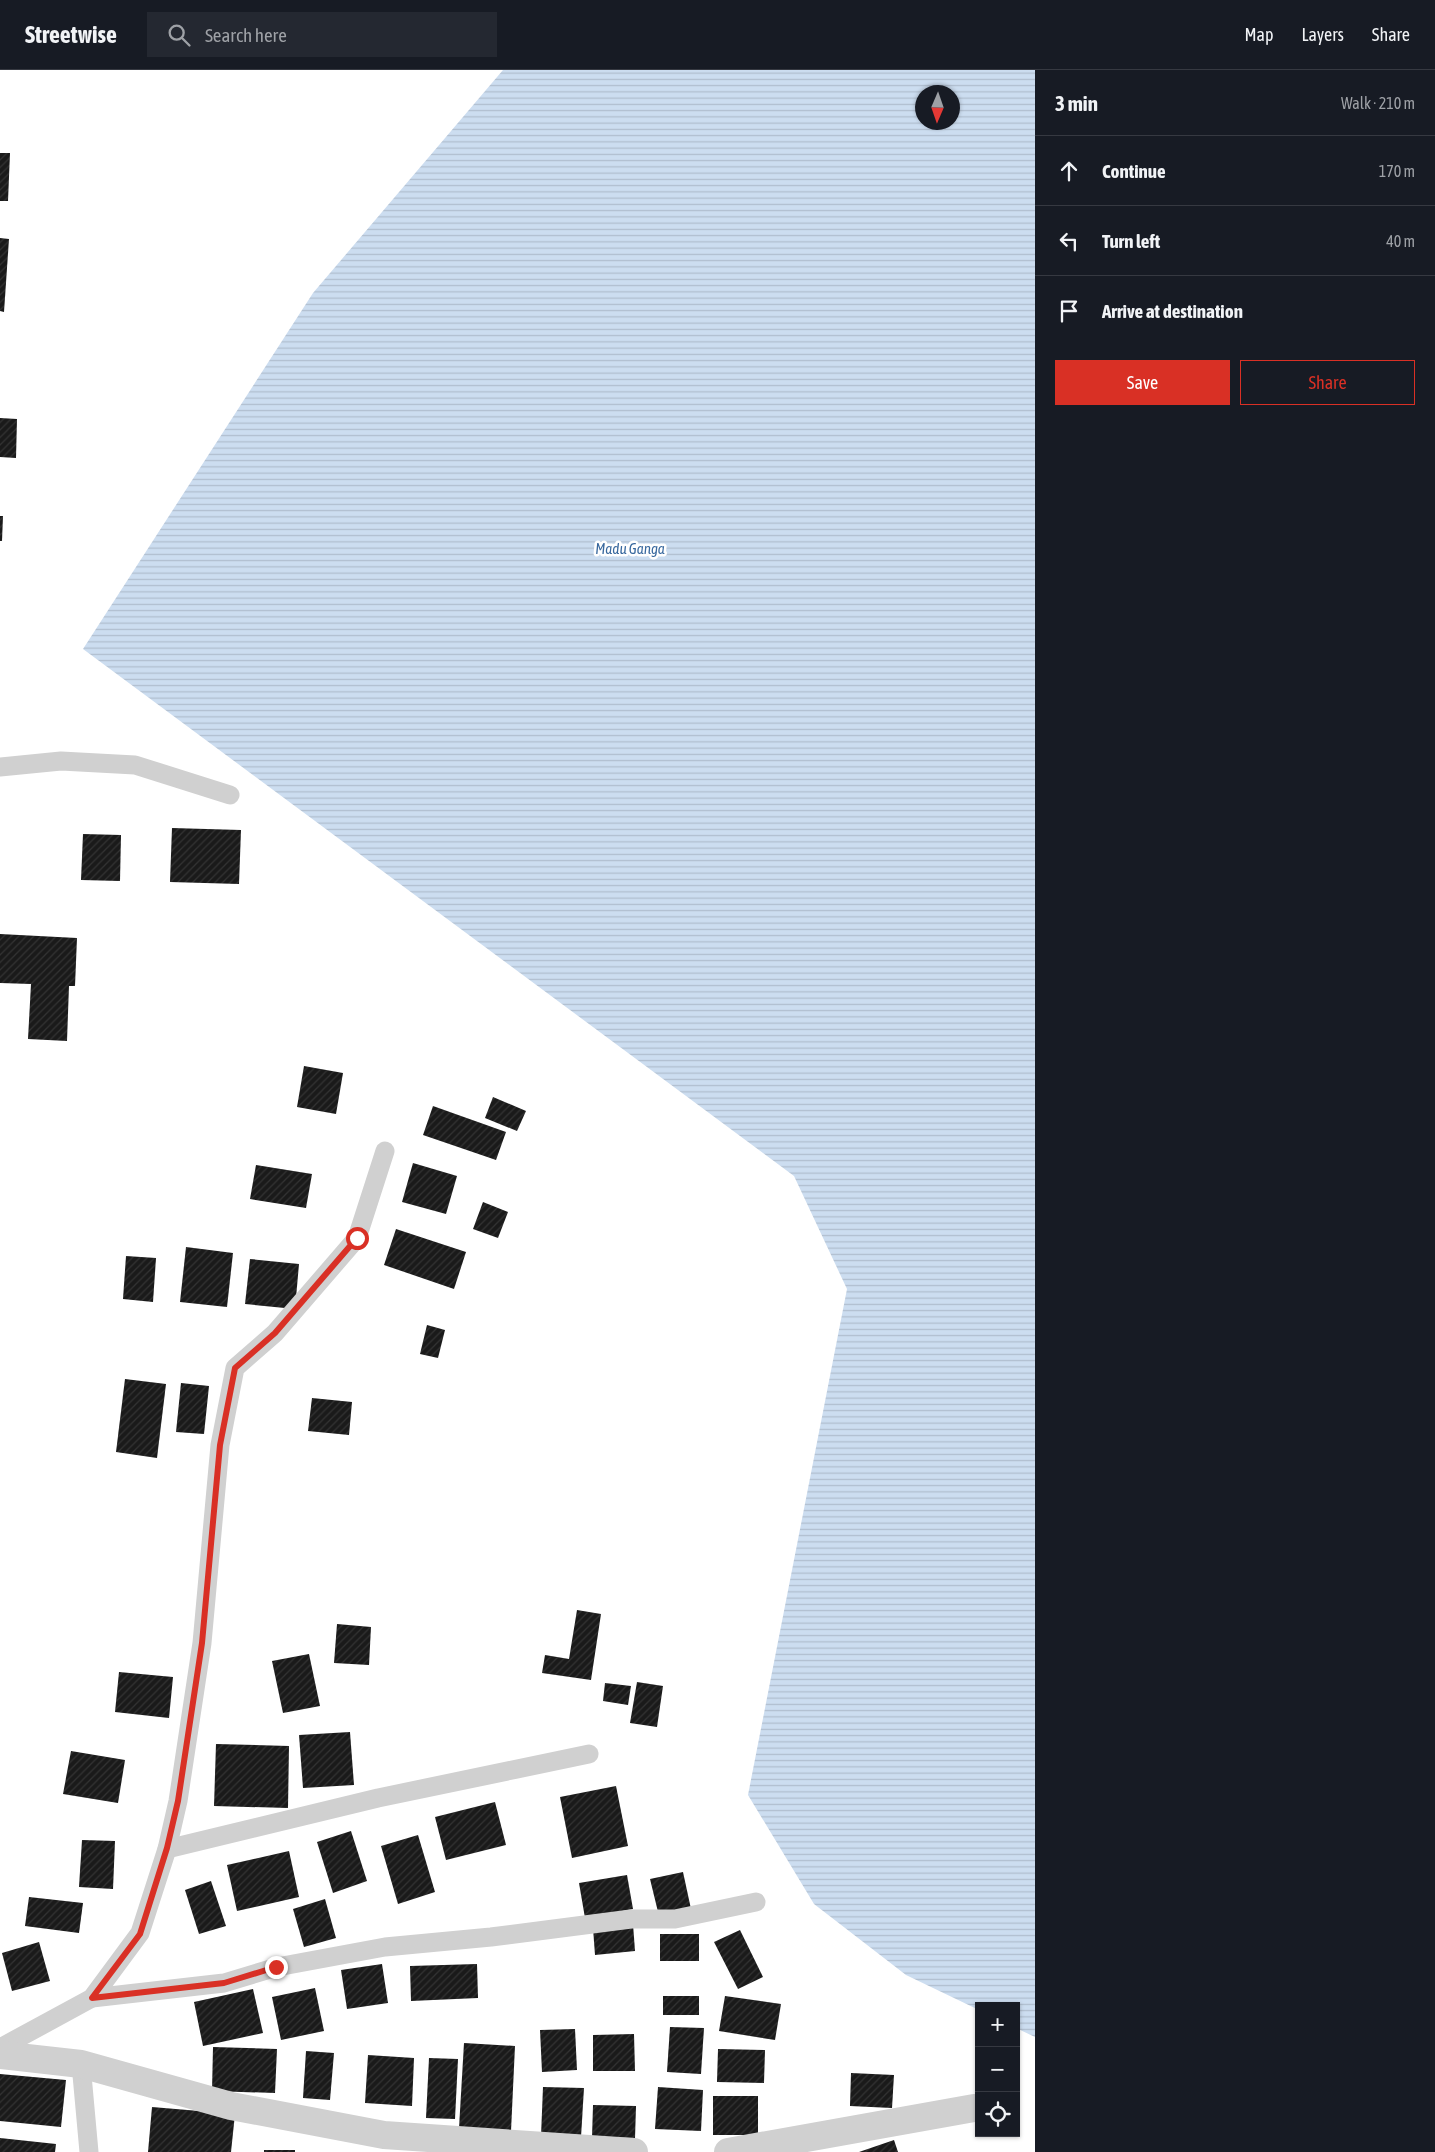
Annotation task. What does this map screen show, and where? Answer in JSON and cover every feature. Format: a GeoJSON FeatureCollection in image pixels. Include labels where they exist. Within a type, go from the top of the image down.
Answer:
{"type":"FeatureCollection","features":[{"type":"Feature","properties":{"kind":"street"},"geometry":{"type":"LineString","coordinates":[[0,2055],[81,2064],[231,2106],[384,2135],[634,2152]]}},
{"type":"Feature","properties":{"kind":"street"},"geometry":{"type":"LineString","coordinates":[[728,2152],[974,2108]]}},
{"type":"Feature","properties":{"kind":"lane"},"geometry":{"type":"LineString","coordinates":[[0,767],[61,761],[135,765],[230,795]]}},
{"type":"Feature","properties":{"kind":"lane"},"geometry":{"type":"LineString","coordinates":[[92,1998],[140,1934],[167,1848],[178,1801],[202,1643],[220,1445],[235,1368],[275,1333],[357,1238],[385,1151]]}},
{"type":"Feature","properties":{"kind":"lane"},"geometry":{"type":"LineString","coordinates":[[167,1848],[378,1798],[589,1754]]}},
{"type":"Feature","properties":{"kind":"lane"},"geometry":{"type":"LineString","coordinates":[[0,2048],[92,1998],[224,1983],[276,1967],[385,1947],[631,1919],[675,1919],[756,1902]]}},
{"type":"Feature","properties":{"kind":"lane"},"geometry":{"type":"LineString","coordinates":[[81,2064],[89,2152]]}},
{"type":"Feature","properties":{"kind":"water","name":"Madu Ganga"},"geometry":{"type":"Polygon","coordinates":[[[503,70],[1035,70],[1035,2037],[1020,2030],[1020,2002],[975,2002],[975,2008],[906,1975],[814,1904],[748,1795],[847,1289],[794,1176],[83,649],[313,293],[503,70]]]}},
{"type":"Feature","properties":{"kind":"building"},"geometry":{"type":"Polygon","coordinates":[[[0,153],[10,153],[8,201],[0,201],[0,153]]]}},
{"type":"Feature","properties":{"kind":"building"},"geometry":{"type":"Polygon","coordinates":[[[0,238],[9,239],[4,312],[0,311],[0,238]]]}},
{"type":"Feature","properties":{"kind":"building"},"geometry":{"type":"Polygon","coordinates":[[[0,418],[17,419],[16,458],[0,457],[0,418]]]}},
{"type":"Feature","properties":{"kind":"building"},"geometry":{"type":"Polygon","coordinates":[[[0,516],[3,516],[2,541],[0,541],[0,516]]]}},
{"type":"Feature","properties":{"kind":"building"},"geometry":{"type":"Polygon","coordinates":[[[172,828],[241,830],[239,884],[170,882],[172,828]]]}},
{"type":"Feature","properties":{"kind":"building"},"geometry":{"type":"Polygon","coordinates":[[[83,834],[121,835],[120,881],[81,880],[83,834]]]}},
{"type":"Feature","properties":{"kind":"building"},"geometry":{"type":"Polygon","coordinates":[[[0,934],[77,938],[75,986],[69,986],[67,1041],[28,1039],[31,984],[0,983],[0,934]]]}},
{"type":"Feature","properties":{"kind":"building"},"geometry":{"type":"Polygon","coordinates":[[[304,1066],[343,1073],[336,1114],[297,1107],[304,1066]]]}},
{"type":"Feature","properties":{"kind":"building"},"geometry":{"type":"Polygon","coordinates":[[[493,1097],[526,1111],[517,1131],[485,1118],[493,1097]]]}},
{"type":"Feature","properties":{"kind":"building"},"geometry":{"type":"Polygon","coordinates":[[[433,1106],[506,1132],[496,1160],[423,1135],[433,1106]]]}},
{"type":"Feature","properties":{"kind":"building"},"geometry":{"type":"Polygon","coordinates":[[[413,1163],[457,1176],[446,1214],[402,1202],[413,1163]]]}},
{"type":"Feature","properties":{"kind":"building"},"geometry":{"type":"Polygon","coordinates":[[[256,1165],[312,1174],[306,1208],[250,1199],[256,1165]]]}},
{"type":"Feature","properties":{"kind":"building"},"geometry":{"type":"Polygon","coordinates":[[[483,1202],[508,1212],[498,1238],[473,1229],[483,1202]]]}},
{"type":"Feature","properties":{"kind":"building"},"geometry":{"type":"Polygon","coordinates":[[[396,1229],[466,1252],[454,1289],[384,1265],[396,1229]]]}},
{"type":"Feature","properties":{"kind":"building"},"geometry":{"type":"Polygon","coordinates":[[[186,1247],[233,1253],[227,1307],[180,1302],[186,1247]]]}},
{"type":"Feature","properties":{"kind":"building"},"geometry":{"type":"Polygon","coordinates":[[[126,1256],[156,1258],[153,1302],[123,1299],[126,1256]]]}},
{"type":"Feature","properties":{"kind":"building"},"geometry":{"type":"Polygon","coordinates":[[[250,1259],[299,1264],[295,1309],[245,1304],[250,1259]]]}},
{"type":"Feature","properties":{"kind":"building"},"geometry":{"type":"Polygon","coordinates":[[[427,1325],[445,1330],[438,1358],[420,1354],[427,1325]]]}},
{"type":"Feature","properties":{"kind":"building"},"geometry":{"type":"Polygon","coordinates":[[[125,1379],[166,1384],[157,1458],[116,1452],[125,1379]]]}},
{"type":"Feature","properties":{"kind":"building"},"geometry":{"type":"Polygon","coordinates":[[[181,1383],[209,1386],[204,1434],[176,1432],[181,1383]]]}},
{"type":"Feature","properties":{"kind":"building"},"geometry":{"type":"Polygon","coordinates":[[[312,1398],[352,1402],[349,1435],[308,1431],[312,1398]]]}},
{"type":"Feature","properties":{"kind":"building"},"geometry":{"type":"Polygon","coordinates":[[[577,1610],[601,1614],[591,1680],[542,1673],[545,1655],[569,1659],[577,1610]]]}},
{"type":"Feature","properties":{"kind":"building"},"geometry":{"type":"Polygon","coordinates":[[[337,1624],[371,1627],[369,1665],[334,1663],[337,1624]]]}},
{"type":"Feature","properties":{"kind":"building"},"geometry":{"type":"Polygon","coordinates":[[[309,1654],[320,1706],[283,1713],[272,1661],[309,1654]]]}},
{"type":"Feature","properties":{"kind":"building"},"geometry":{"type":"Polygon","coordinates":[[[119,1672],[173,1677],[169,1718],[115,1712],[119,1672]]]}},
{"type":"Feature","properties":{"kind":"building"},"geometry":{"type":"Polygon","coordinates":[[[637,1682],[663,1686],[657,1727],[630,1723],[637,1682]]]}},
{"type":"Feature","properties":{"kind":"building"},"geometry":{"type":"Polygon","coordinates":[[[605,1683],[631,1686],[628,1705],[603,1701],[605,1683]]]}},
{"type":"Feature","properties":{"kind":"building"},"geometry":{"type":"Polygon","coordinates":[[[350,1732],[354,1785],[303,1788],[299,1735],[350,1732]]]}},
{"type":"Feature","properties":{"kind":"building"},"geometry":{"type":"Polygon","coordinates":[[[216,1744],[289,1746],[288,1808],[214,1806],[216,1744]]]}},
{"type":"Feature","properties":{"kind":"building"},"geometry":{"type":"Polygon","coordinates":[[[71,1751],[125,1760],[118,1803],[63,1794],[71,1751]]]}},
{"type":"Feature","properties":{"kind":"building"},"geometry":{"type":"Polygon","coordinates":[[[616,1786],[628,1846],[572,1858],[560,1797],[616,1786]]]}},
{"type":"Feature","properties":{"kind":"building"},"geometry":{"type":"Polygon","coordinates":[[[495,1802],[506,1845],[446,1860],[435,1817],[495,1802]]]}},
{"type":"Feature","properties":{"kind":"building"},"geometry":{"type":"Polygon","coordinates":[[[351,1831],[367,1881],[333,1893],[317,1842],[351,1831]]]}},
{"type":"Feature","properties":{"kind":"building"},"geometry":{"type":"Polygon","coordinates":[[[418,1835],[435,1892],[398,1904],[381,1846],[418,1835]]]}},
{"type":"Feature","properties":{"kind":"building"},"geometry":{"type":"Polygon","coordinates":[[[82,1840],[115,1841],[113,1889],[79,1887],[82,1840]]]}},
{"type":"Feature","properties":{"kind":"building"},"geometry":{"type":"Polygon","coordinates":[[[289,1851],[299,1897],[237,1911],[227,1865],[289,1851]]]}},
{"type":"Feature","properties":{"kind":"building"},"geometry":{"type":"Polygon","coordinates":[[[683,1872],[691,1909],[659,1916],[650,1879],[683,1872]]]}},
{"type":"Feature","properties":{"kind":"building"},"geometry":{"type":"Polygon","coordinates":[[[627,1875],[633,1909],[585,1918],[579,1883],[627,1875]]]}},
{"type":"Feature","properties":{"kind":"building"},"geometry":{"type":"Polygon","coordinates":[[[211,1881],[226,1926],[199,1934],[185,1890],[211,1881]]]}},
{"type":"Feature","properties":{"kind":"building"},"geometry":{"type":"Polygon","coordinates":[[[29,1897],[83,1903],[79,1933],[25,1926],[29,1897]]]}},
{"type":"Feature","properties":{"kind":"building"},"geometry":{"type":"Polygon","coordinates":[[[325,1899],[336,1938],[304,1947],[293,1909],[325,1899]]]}},
{"type":"Feature","properties":{"kind":"building"},"geometry":{"type":"Polygon","coordinates":[[[633,1924],[635,1951],[595,1955],[593,1928],[633,1924]]]}},
{"type":"Feature","properties":{"kind":"building"},"geometry":{"type":"Polygon","coordinates":[[[740,1930],[763,1977],[738,1989],[714,1942],[740,1930]]]}},
{"type":"Feature","properties":{"kind":"building"},"geometry":{"type":"Polygon","coordinates":[[[660,1934],[699,1934],[699,1961],[660,1961],[660,1934]]]}},
{"type":"Feature","properties":{"kind":"building"},"geometry":{"type":"Polygon","coordinates":[[[39,1942],[50,1981],[12,1991],[2,1953],[39,1942]]]}},
{"type":"Feature","properties":{"kind":"building"},"geometry":{"type":"Polygon","coordinates":[[[382,1964],[388,2003],[347,2009],[341,1970],[382,1964]]]}},
{"type":"Feature","properties":{"kind":"building"},"geometry":{"type":"Polygon","coordinates":[[[477,1964],[478,1998],[411,2001],[410,1966],[477,1964]]]}},
{"type":"Feature","properties":{"kind":"building"},"geometry":{"type":"Polygon","coordinates":[[[315,1988],[324,2031],[281,2040],[272,1997],[315,1988]]]}},
{"type":"Feature","properties":{"kind":"building"},"geometry":{"type":"Polygon","coordinates":[[[253,1989],[263,2033],[203,2046],[194,2002],[253,1989]]]}},
{"type":"Feature","properties":{"kind":"building"},"geometry":{"type":"Polygon","coordinates":[[[663,1996],[699,1996],[699,2015],[663,2015],[663,1996]]]}},
{"type":"Feature","properties":{"kind":"building"},"geometry":{"type":"Polygon","coordinates":[[[725,1996],[781,2004],[775,2040],[719,2031],[725,1996]]]}},
{"type":"Feature","properties":{"kind":"building"},"geometry":{"type":"Polygon","coordinates":[[[670,2027],[704,2028],[701,2074],[667,2072],[670,2027]]]}},
{"type":"Feature","properties":{"kind":"building"},"geometry":{"type":"Polygon","coordinates":[[[575,2029],[577,2070],[542,2072],[540,2030],[575,2029]]]}},
{"type":"Feature","properties":{"kind":"building"},"geometry":{"type":"Polygon","coordinates":[[[634,2034],[635,2071],[593,2071],[593,2035],[634,2034]]]}},
{"type":"Feature","properties":{"kind":"building"},"geometry":{"type":"Polygon","coordinates":[[[464,2043],[515,2046],[511,2131],[459,2128],[464,2043]]]}},
{"type":"Feature","properties":{"kind":"building"},"geometry":{"type":"Polygon","coordinates":[[[213,2047],[277,2049],[275,2093],[212,2091],[213,2047]]]}},
{"type":"Feature","properties":{"kind":"building"},"geometry":{"type":"Polygon","coordinates":[[[718,2049],[765,2050],[764,2083],[717,2082],[718,2049]]]}},
{"type":"Feature","properties":{"kind":"building"},"geometry":{"type":"Polygon","coordinates":[[[306,2051],[334,2053],[330,2100],[303,2098],[306,2051]]]}},
{"type":"Feature","properties":{"kind":"building"},"geometry":{"type":"Polygon","coordinates":[[[368,2055],[414,2058],[412,2106],[365,2103],[368,2055]]]}},
{"type":"Feature","properties":{"kind":"building"},"geometry":{"type":"Polygon","coordinates":[[[429,2058],[458,2059],[455,2119],[426,2118],[429,2058]]]}},
{"type":"Feature","properties":{"kind":"building"},"geometry":{"type":"Polygon","coordinates":[[[851,2073],[894,2075],[892,2108],[850,2106],[851,2073]]]}},
{"type":"Feature","properties":{"kind":"building"},"geometry":{"type":"Polygon","coordinates":[[[0,2074],[66,2080],[61,2127],[0,2121],[0,2074]]]}},
{"type":"Feature","properties":{"kind":"building"},"geometry":{"type":"Polygon","coordinates":[[[543,2087],[584,2088],[581,2137],[541,2136],[543,2087]]]}},
{"type":"Feature","properties":{"kind":"building"},"geometry":{"type":"Polygon","coordinates":[[[658,2087],[703,2090],[701,2131],[655,2129],[658,2087]]]}},
{"type":"Feature","properties":{"kind":"building"},"geometry":{"type":"Polygon","coordinates":[[[713,2096],[758,2096],[758,2135],[713,2135],[713,2096]]]}},
{"type":"Feature","properties":{"kind":"building"},"geometry":{"type":"Polygon","coordinates":[[[593,2105],[636,2106],[635,2138],[592,2137],[593,2105]]]}},
{"type":"Feature","properties":{"kind":"building"},"geometry":{"type":"Polygon","coordinates":[[[152,2107],[235,2114],[231,2152],[148,2152],[152,2107]]]}},
{"type":"Feature","properties":{"kind":"building"},"geometry":{"type":"Polygon","coordinates":[[[0,2138],[56,2144],[55,2152],[0,2152],[0,2138]]]}},
{"type":"Feature","properties":{"kind":"building"},"geometry":{"type":"Polygon","coordinates":[[[894,2140],[898,2152],[859,2152],[894,2140]]]}},
{"type":"Feature","properties":{"kind":"building"},"geometry":{"type":"Polygon","coordinates":[[[264,2150],[295,2150],[295,2152],[264,2152],[264,2150]]]}},
{"type":"Feature","properties":{"kind":"route"},"geometry":{"type":"LineString","coordinates":[[276,1967],[224,1983],[92,1998],[140,1934],[167,1848],[178,1801],[202,1643],[220,1445],[235,1368],[275,1333],[357,1238]]}}]}
